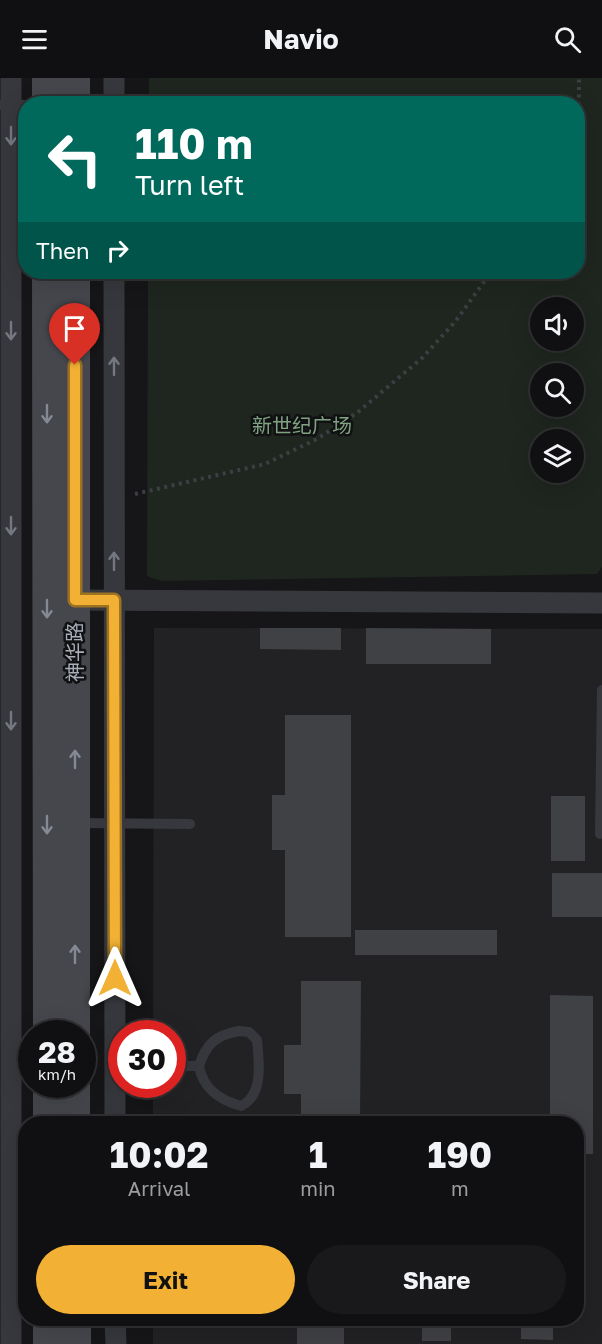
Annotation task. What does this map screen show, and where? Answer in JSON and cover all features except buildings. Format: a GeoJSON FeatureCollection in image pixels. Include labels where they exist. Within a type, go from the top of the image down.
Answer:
{"type":"FeatureCollection","features":[{"type":"Feature","properties":{"kind":"main road"},"geometry":{"type":"LineString","coordinates":[[47,78],[47,96]]}},
{"type":"Feature","properties":{"kind":"main road"},"geometry":{"type":"LineString","coordinates":[[75,78],[75,96]]}},
{"type":"Feature","properties":{"kind":"main road","name":"神华路"},"geometry":{"type":"LineString","coordinates":[[47,279],[48,1020]]}},
{"type":"Feature","properties":{"kind":"main road","name":"神华路"},"geometry":{"type":"LineString","coordinates":[[75,279],[75,1020]]}},
{"type":"Feature","properties":{"kind":"main road"},"geometry":{"type":"LineString","coordinates":[[48,1098],[48,1116]]}},
{"type":"Feature","properties":{"kind":"main road"},"geometry":{"type":"LineString","coordinates":[[75,1098],[75,1116]]}},
{"type":"Feature","properties":{"kind":"main road"},"geometry":{"type":"LineString","coordinates":[[48,1326],[48,1344]]}},
{"type":"Feature","properties":{"kind":"main road"},"geometry":{"type":"LineString","coordinates":[[76,1326],[76,1344]]}},
{"type":"Feature","properties":{"kind":"street"},"geometry":{"type":"LineString","coordinates":[[11,78],[11,1344]]}},
{"type":"Feature","properties":{"kind":"street"},"geometry":{"type":"LineString","coordinates":[[114,78],[114,96]]}},
{"type":"Feature","properties":{"kind":"street"},"geometry":{"type":"LineString","coordinates":[[114,279],[114,823],[117,1020]]}},
{"type":"Feature","properties":{"kind":"street"},"geometry":{"type":"LineString","coordinates":[[75,600],[602,603]]}},
{"type":"Feature","properties":{"kind":"street"},"geometry":{"type":"LineString","coordinates":[[115,1116],[116,1098]]}},
{"type":"Feature","properties":{"kind":"street"},"geometry":{"type":"LineString","coordinates":[[116,1326],[116,1344]]}},
{"type":"Feature","properties":{"kind":"lane"},"geometry":{"type":"LineString","coordinates":[[600,834],[602,690]]}},
{"type":"Feature","properties":{"kind":"lane"},"geometry":{"type":"LineString","coordinates":[[75,823],[190,824]]}},
{"type":"Feature","properties":{"kind":"lane"},"geometry":{"type":"LineString","coordinates":[[249,1032],[257,1040],[260,1066],[254,1094],[249,1102],[241,1106],[222,1100],[208,1088],[199,1066],[205,1052],[222,1034],[249,1032]]}},
{"type":"Feature","properties":{"kind":"lane"},"geometry":{"type":"LineString","coordinates":[[186,1066],[199,1066]]}},
{"type":"Feature","properties":{"kind":"path"},"geometry":{"type":"LineString","coordinates":[[579,78],[579,96]]}},
{"type":"Feature","properties":{"kind":"path"},"geometry":{"type":"LineString","coordinates":[[114,499],[266,464],[317,439],[358,412],[422,358],[455,322],[485,279]]}},
{"type":"Feature","properties":{"kind":"shaded area"},"geometry":{"type":"Polygon","coordinates":[[[154,628],[602,629],[602,1344],[153,1344],[153,1326],[584,1326],[584,1116],[153,1116],[153,1098],[186,1098],[186,1020],[153,1020],[154,628]]]}},
{"type":"Feature","properties":{"kind":"green space","name":"新世纪广场"},"geometry":{"type":"Polygon","coordinates":[[[149,78],[602,78],[602,567],[597,574],[162,581],[147,576],[148,279],[585,279],[585,96],[149,96],[149,78]]]}},
{"type":"Feature","properties":{"kind":"route"},"geometry":{"type":"LineString","coordinates":[[75,365],[75,600],[114,600],[115,978]]}}]}
